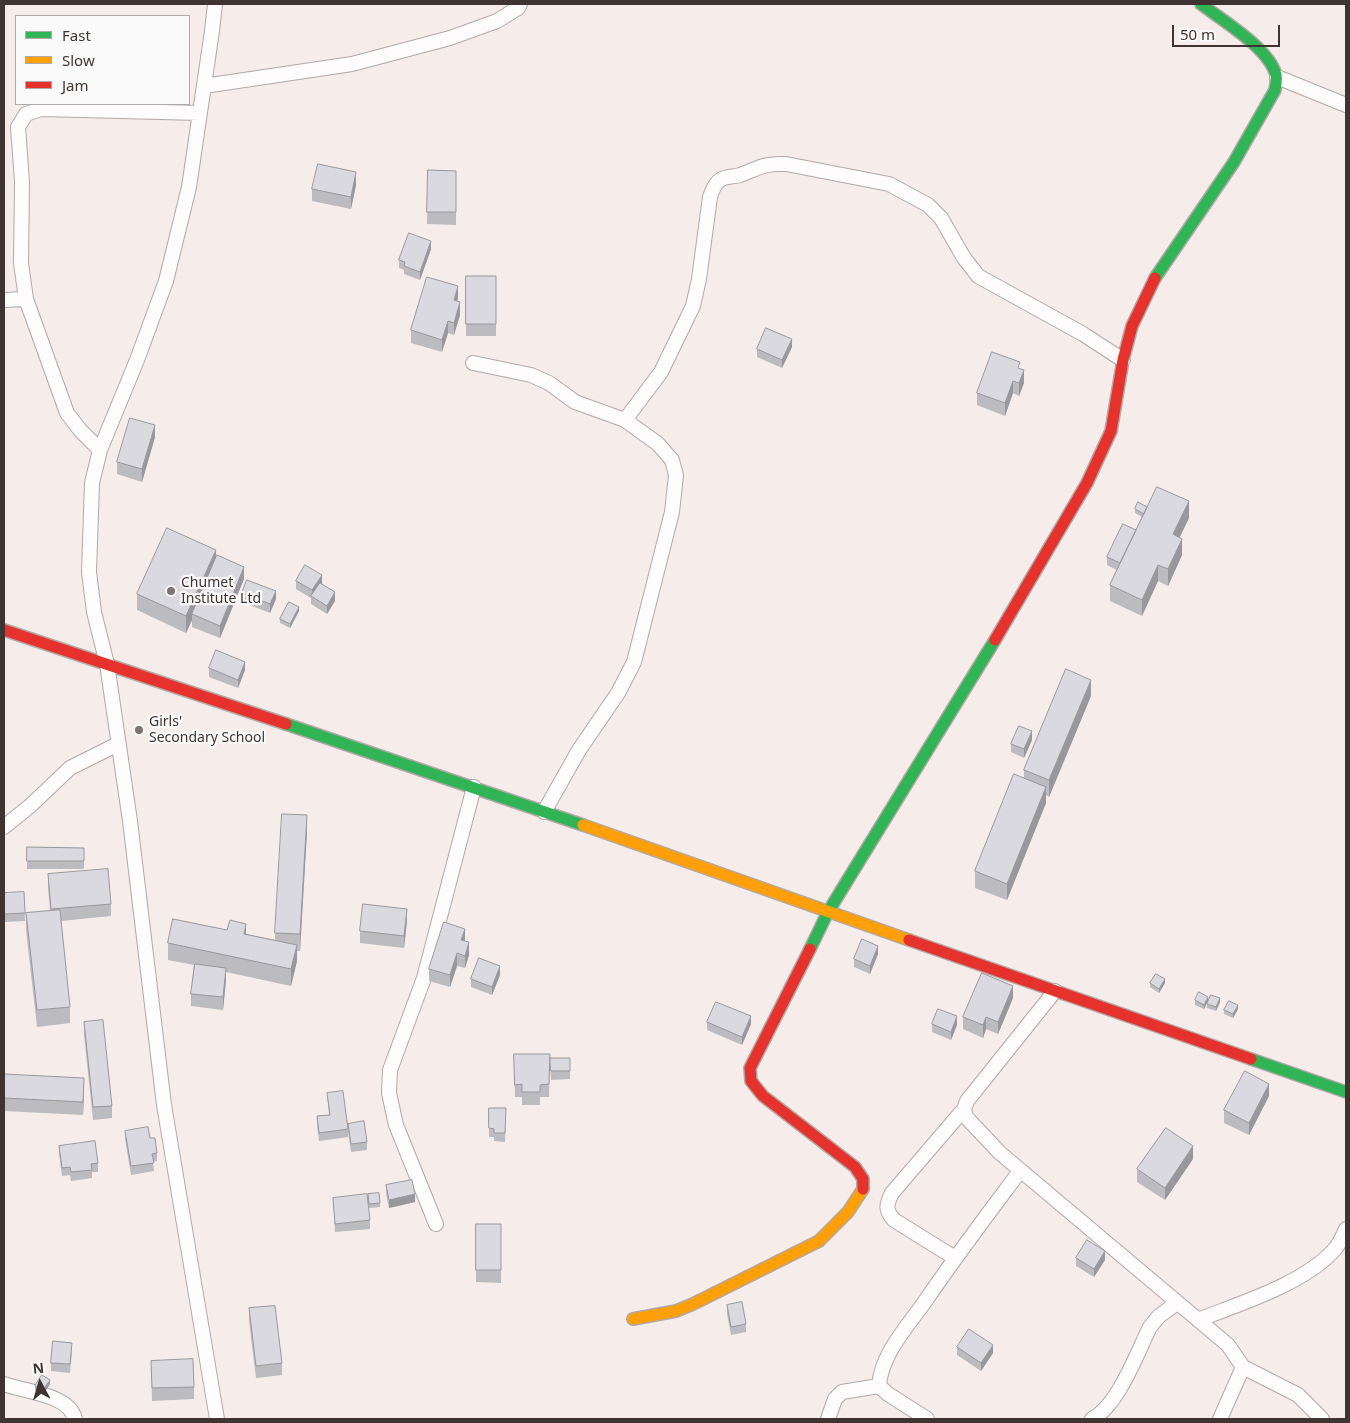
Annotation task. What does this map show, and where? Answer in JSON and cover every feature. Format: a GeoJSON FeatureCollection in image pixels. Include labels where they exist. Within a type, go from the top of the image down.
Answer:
{"type":"FeatureCollection","features":[{"type":"Feature","properties":{"kind":"street"},"geometry":{"type":"LineString","coordinates":[[214,4],[189,187],[166,281],[137,360],[100,450],[92,483],[89,572],[94,612],[106,664],[130,821],[164,1105],[217,1419]]}},
{"type":"Feature","properties":{"kind":"street"},"geometry":{"type":"LineString","coordinates":[[204,86],[352,64],[450,38],[497,21],[518,8],[520,4]]}},
{"type":"Feature","properties":{"kind":"street"},"geometry":{"type":"LineString","coordinates":[[633,1319],[676,1311],[693,1304],[819,1241],[848,1212],[863,1188],[863,1179],[855,1167],[763,1096],[751,1081],[750,1068],[828,912],[933,743],[1035,574],[1087,483],[1112,431],[1123,360],[1132,326],[1153,281],[1234,162],[1275,90],[1277,77],[1272,64],[1261,50],[1201,4]]}},
{"type":"Feature","properties":{"kind":"street"},"geometry":{"type":"LineString","coordinates":[[1277,77],[1346,105]]}},
{"type":"Feature","properties":{"kind":"street"},"geometry":{"type":"LineString","coordinates":[[100,450],[80,430],[67,413],[26,299],[21,262],[22,182],[18,127],[26,114],[41,109],[200,113]]}},
{"type":"Feature","properties":{"kind":"street"},"geometry":{"type":"LineString","coordinates":[[625,420],[661,372],[693,306],[699,279],[710,197],[716,184],[720,180],[771,163],[786,164],[889,184],[928,205],[941,218],[964,258],[978,276],[1076,329],[1123,360]]}},
{"type":"Feature","properties":{"kind":"street"},"geometry":{"type":"LineString","coordinates":[[4,300],[26,299]]}},
{"type":"Feature","properties":{"kind":"street"},"geometry":{"type":"LineString","coordinates":[[473,363],[531,375],[549,382],[574,402],[625,420],[658,444],[672,460],[676,475],[672,512],[634,662],[618,693],[579,750],[544,812]]}},
{"type":"Feature","properties":{"kind":"street"},"geometry":{"type":"LineString","coordinates":[[4,630],[474,787],[1346,1092]]}},
{"type":"Feature","properties":{"kind":"street"},"geometry":{"type":"LineString","coordinates":[[4,828],[70,768],[118,744]]}},
{"type":"Feature","properties":{"kind":"street"},"geometry":{"type":"LineString","coordinates":[[436,1224],[396,1125],[389,1093],[390,1070],[424,978],[474,787]]}},
{"type":"Feature","properties":{"kind":"street"},"geometry":{"type":"LineString","coordinates":[[955,1258],[894,1220],[888,1213],[886,1203],[892,1193],[964,1109],[967,1101],[1055,991]]}},
{"type":"Feature","properties":{"kind":"street"},"geometry":{"type":"LineString","coordinates":[[964,1109],[966,1117],[1000,1153],[1228,1345],[1244,1367],[1298,1395],[1322,1419]]}},
{"type":"Feature","properties":{"kind":"street"},"geometry":{"type":"LineString","coordinates":[[879,1386],[880,1374],[888,1356],[955,1258],[1020,1171]]}},
{"type":"Feature","properties":{"kind":"street"},"geometry":{"type":"LineString","coordinates":[[1198,1320],[1282,1286],[1314,1268],[1335,1249],[1346,1230]]}},
{"type":"Feature","properties":{"kind":"street"},"geometry":{"type":"LineString","coordinates":[[1096,1418],[1112,1403],[1150,1327],[1159,1316],[1177,1303]]}},
{"type":"Feature","properties":{"kind":"street"},"geometry":{"type":"LineString","coordinates":[[1220,1419],[1244,1367]]}},
{"type":"Feature","properties":{"kind":"street"},"geometry":{"type":"LineString","coordinates":[[4,1384],[55,1398],[67,1405],[75,1419]]}},
{"type":"Feature","properties":{"kind":"street"},"geometry":{"type":"LineString","coordinates":[[828,1419],[834,1399],[842,1392],[879,1386]]}},
{"type":"Feature","properties":{"kind":"street"},"geometry":{"type":"LineString","coordinates":[[879,1386],[888,1394],[928,1419]]}},
{"type":"Feature","properties":{"kind":"building"},"geometry":{"type":"Polygon","coordinates":[[[318,164],[356,172],[351,197],[312,189],[318,164]]]}},
{"type":"Feature","properties":{"kind":"building"},"geometry":{"type":"Polygon","coordinates":[[[428,170],[456,171],[456,212],[427,212],[428,170]]]}},
{"type":"Feature","properties":{"kind":"building"},"geometry":{"type":"Polygon","coordinates":[[[409,233],[431,241],[420,272],[404,266],[405,262],[399,260],[409,233]]]}},
{"type":"Feature","properties":{"kind":"building"},"geometry":{"type":"Polygon","coordinates":[[[466,276],[496,276],[496,324],[466,324],[466,276]]]}},
{"type":"Feature","properties":{"kind":"building"},"geometry":{"type":"Polygon","coordinates":[[[427,277],[458,286],[454,300],[460,302],[454,323],[448,321],[442,340],[411,330],[427,277]]]}},
{"type":"Feature","properties":{"kind":"building"},"geometry":{"type":"Polygon","coordinates":[[[766,328],[792,339],[782,360],[757,349],[766,328]]]}},
{"type":"Feature","properties":{"kind":"building"},"geometry":{"type":"Polygon","coordinates":[[[992,352],[1020,362],[1018,368],[1024,370],[1019,383],[1013,381],[1005,403],[977,393],[992,352]]]}},
{"type":"Feature","properties":{"kind":"building"},"geometry":{"type":"Polygon","coordinates":[[[130,418],[155,425],[142,469],[117,462],[130,418]]]}},
{"type":"Feature","properties":{"kind":"building"},"geometry":{"type":"Polygon","coordinates":[[[1157,487],[1189,501],[1173,534],[1182,539],[1168,569],[1158,565],[1142,600],[1110,585],[1157,487]]]}},
{"type":"Feature","properties":{"kind":"building"},"geometry":{"type":"Polygon","coordinates":[[[1138,502],[1147,507],[1144,514],[1135,509],[1138,502]]]}},
{"type":"Feature","properties":{"kind":"building"},"geometry":{"type":"Polygon","coordinates":[[[1123,524],[1136,530],[1120,563],[1107,557],[1123,524]]]}},
{"type":"Feature","properties":{"kind":"building"},"geometry":{"type":"Polygon","coordinates":[[[167,528],[216,550],[186,616],[137,594],[167,528]]]}},
{"type":"Feature","properties":{"kind":"building"},"geometry":{"type":"Polygon","coordinates":[[[217,555],[244,567],[220,626],[192,614],[217,555]]]}},
{"type":"Feature","properties":{"kind":"building"},"geometry":{"type":"Polygon","coordinates":[[[305,565],[322,575],[312,590],[296,581],[305,565]]]}},
{"type":"Feature","properties":{"kind":"building"},"geometry":{"type":"Polygon","coordinates":[[[247,580],[276,591],[270,604],[242,593],[247,580]]]}},
{"type":"Feature","properties":{"kind":"building"},"geometry":{"type":"Polygon","coordinates":[[[320,583],[335,592],[327,606],[311,596],[320,583]]]}},
{"type":"Feature","properties":{"kind":"building"},"geometry":{"type":"Polygon","coordinates":[[[289,602],[299,607],[290,624],[280,619],[289,602]]]}},
{"type":"Feature","properties":{"kind":"building"},"geometry":{"type":"Polygon","coordinates":[[[216,650],[245,662],[238,680],[209,668],[216,650]]]}},
{"type":"Feature","properties":{"kind":"building"},"geometry":{"type":"Polygon","coordinates":[[[1066,669],[1091,680],[1049,780],[1024,770],[1066,669]]]}},
{"type":"Feature","properties":{"kind":"building"},"geometry":{"type":"Polygon","coordinates":[[[1019,726],[1032,731],[1024,749],[1011,744],[1019,726]]]}},
{"type":"Feature","properties":{"kind":"building"},"geometry":{"type":"Polygon","coordinates":[[[1014,774],[1046,787],[1007,884],[975,871],[1014,774]]]}},
{"type":"Feature","properties":{"kind":"building"},"geometry":{"type":"Polygon","coordinates":[[[282,814],[307,815],[300,934],[275,933],[282,814]]]}},
{"type":"Feature","properties":{"kind":"building"},"geometry":{"type":"Polygon","coordinates":[[[27,847],[84,848],[84,861],[27,861],[27,847]]]}},
{"type":"Feature","properties":{"kind":"building"},"geometry":{"type":"Polygon","coordinates":[[[108,869],[111,904],[51,909],[48,874],[108,869]]]}},
{"type":"Feature","properties":{"kind":"building"},"geometry":{"type":"Polygon","coordinates":[[[24,892],[25,913],[4,914],[4,893],[24,892]]]}},
{"type":"Feature","properties":{"kind":"building"},"geometry":{"type":"Polygon","coordinates":[[[363,904],[407,909],[404,936],[360,931],[363,904]]]}},
{"type":"Feature","properties":{"kind":"building"},"geometry":{"type":"Polygon","coordinates":[[[60,910],[70,1007],[37,1010],[26,913],[60,910]]]}},
{"type":"Feature","properties":{"kind":"building"},"geometry":{"type":"Polygon","coordinates":[[[173,919],[227,930],[230,920],[246,924],[244,934],[297,945],[291,969],[168,943],[173,919]]]}},
{"type":"Feature","properties":{"kind":"building"},"geometry":{"type":"Polygon","coordinates":[[[444,922],[465,929],[461,940],[469,942],[465,956],[457,953],[450,975],[429,969],[444,922]]]}},
{"type":"Feature","properties":{"kind":"building"},"geometry":{"type":"Polygon","coordinates":[[[862,939],[878,946],[870,966],[854,959],[862,939]]]}},
{"type":"Feature","properties":{"kind":"building"},"geometry":{"type":"Polygon","coordinates":[[[479,958],[500,966],[492,987],[471,979],[479,958]]]}},
{"type":"Feature","properties":{"kind":"building"},"geometry":{"type":"Polygon","coordinates":[[[195,964],[226,968],[223,997],[191,994],[195,964]]]}},
{"type":"Feature","properties":{"kind":"building"},"geometry":{"type":"Polygon","coordinates":[[[982,973],[1013,986],[998,1022],[986,1017],[983,1025],[963,1017],[982,973]]]}},
{"type":"Feature","properties":{"kind":"building"},"geometry":{"type":"Polygon","coordinates":[[[1156,974],[1165,979],[1159,989],[1150,983],[1156,974]]]}},
{"type":"Feature","properties":{"kind":"building"},"geometry":{"type":"Polygon","coordinates":[[[1199,992],[1208,997],[1204,1005],[1195,1000],[1199,992]]]}},
{"type":"Feature","properties":{"kind":"building"},"geometry":{"type":"Polygon","coordinates":[[[1211,995],[1220,998],[1216,1007],[1207,1004],[1211,995]]]}},
{"type":"Feature","properties":{"kind":"building"},"geometry":{"type":"Polygon","coordinates":[[[1229,1001],[1238,1005],[1233,1014],[1224,1010],[1229,1001]]]}},
{"type":"Feature","properties":{"kind":"building"},"geometry":{"type":"Polygon","coordinates":[[[716,1002],[751,1016],[742,1037],[707,1022],[716,1002]]]}},
{"type":"Feature","properties":{"kind":"building"},"geometry":{"type":"Polygon","coordinates":[[[938,1009],[957,1016],[951,1032],[932,1024],[938,1009]]]}},
{"type":"Feature","properties":{"kind":"building"},"geometry":{"type":"Polygon","coordinates":[[[103,1020],[112,1106],[93,1107],[84,1022],[103,1020]]]}},
{"type":"Feature","properties":{"kind":"building"},"geometry":{"type":"Polygon","coordinates":[[[514,1054],[550,1054],[549,1084],[540,1085],[540,1092],[522,1092],[522,1084],[515,1085],[514,1054]]]}},
{"type":"Feature","properties":{"kind":"building"},"geometry":{"type":"Polygon","coordinates":[[[550,1058],[570,1058],[570,1071],[551,1071],[550,1058]]]}},
{"type":"Feature","properties":{"kind":"building"},"geometry":{"type":"Polygon","coordinates":[[[1245,1071],[1269,1084],[1249,1123],[1224,1110],[1245,1071]]]}},
{"type":"Feature","properties":{"kind":"building"},"geometry":{"type":"Polygon","coordinates":[[[4,1074],[84,1078],[83,1102],[4,1098],[4,1074]]]}},
{"type":"Feature","properties":{"kind":"building"},"geometry":{"type":"Polygon","coordinates":[[[343,1091],[348,1129],[319,1133],[317,1116],[330,1115],[327,1093],[343,1091]]]}},
{"type":"Feature","properties":{"kind":"building"},"geometry":{"type":"Polygon","coordinates":[[[489,1108],[506,1108],[505,1133],[494,1133],[494,1129],[489,1128],[489,1108]]]}},
{"type":"Feature","properties":{"kind":"building"},"geometry":{"type":"Polygon","coordinates":[[[364,1121],[367,1142],[351,1144],[348,1124],[364,1121]]]}},
{"type":"Feature","properties":{"kind":"building"},"geometry":{"type":"Polygon","coordinates":[[[148,1127],[150,1138],[155,1138],[157,1153],[152,1154],[154,1163],[131,1166],[125,1131],[148,1127]]]}},
{"type":"Feature","properties":{"kind":"building"},"geometry":{"type":"Polygon","coordinates":[[[1166,1128],[1193,1146],[1165,1188],[1137,1169],[1166,1128]]]}},
{"type":"Feature","properties":{"kind":"building"},"geometry":{"type":"Polygon","coordinates":[[[95,1141],[98,1163],[91,1164],[92,1170],[71,1172],[70,1167],[62,1168],[59,1146],[95,1141]]]}},
{"type":"Feature","properties":{"kind":"building"},"geometry":{"type":"Polygon","coordinates":[[[412,1180],[415,1194],[389,1200],[386,1185],[412,1180]]]}},
{"type":"Feature","properties":{"kind":"building"},"geometry":{"type":"Polygon","coordinates":[[[379,1193],[380,1203],[369,1204],[368,1194],[379,1193]]]}},
{"type":"Feature","properties":{"kind":"building"},"geometry":{"type":"Polygon","coordinates":[[[367,1194],[370,1220],[335,1224],[333,1198],[367,1194]]]}},
{"type":"Feature","properties":{"kind":"building"},"geometry":{"type":"Polygon","coordinates":[[[476,1224],[501,1224],[501,1270],[476,1270],[476,1224]]]}},
{"type":"Feature","properties":{"kind":"building"},"geometry":{"type":"Polygon","coordinates":[[[1087,1240],[1105,1251],[1094,1269],[1076,1258],[1087,1240]]]}},
{"type":"Feature","properties":{"kind":"building"},"geometry":{"type":"Polygon","coordinates":[[[742,1302],[746,1324],[731,1327],[727,1305],[742,1302]]]}},
{"type":"Feature","properties":{"kind":"building"},"geometry":{"type":"Polygon","coordinates":[[[275,1306],[282,1363],[256,1366],[249,1308],[275,1306]]]}},
{"type":"Feature","properties":{"kind":"building"},"geometry":{"type":"Polygon","coordinates":[[[969,1329],[993,1345],[981,1363],[957,1347],[969,1329]]]}},
{"type":"Feature","properties":{"kind":"building"},"geometry":{"type":"Polygon","coordinates":[[[53,1341],[72,1343],[70,1364],[51,1363],[53,1341]]]}},
{"type":"Feature","properties":{"kind":"building"},"geometry":{"type":"Polygon","coordinates":[[[193,1359],[194,1387],[152,1388],[151,1361],[193,1359]]]}},
{"type":"Feature","properties":{"kind":"building"},"geometry":{"type":"Polygon","coordinates":[[[42,1375],[50,1380],[43,1390],[35,1386],[42,1375]]]}},
{"type":"Feature","properties":{"kind":"traffic: fast"},"geometry":{"type":"LineString","coordinates":[[1155,278],[1234,162],[1276,86],[1276,75],[1272,65],[1255,45],[1201,4]]}},
{"type":"Feature","properties":{"kind":"traffic: fast"},"geometry":{"type":"LineString","coordinates":[[810,949],[828,912],[995,640]]}},
{"type":"Feature","properties":{"kind":"traffic: fast"},"geometry":{"type":"LineString","coordinates":[[286,724],[583,825]]}},
{"type":"Feature","properties":{"kind":"traffic: fast"},"geometry":{"type":"LineString","coordinates":[[1251,1059],[1346,1092]]}},
{"type":"Feature","properties":{"kind":"traffic: slow"},"geometry":{"type":"LineString","coordinates":[[583,825],[909,940]]}},
{"type":"Feature","properties":{"kind":"traffic: slow"},"geometry":{"type":"LineString","coordinates":[[633,1319],[676,1311],[693,1304],[819,1241],[848,1212],[863,1189]]}},
{"type":"Feature","properties":{"kind":"traffic: jam"},"geometry":{"type":"LineString","coordinates":[[995,640],[1087,483],[1111,431],[1123,360],[1132,326],[1155,278]]}},
{"type":"Feature","properties":{"kind":"traffic: jam"},"geometry":{"type":"LineString","coordinates":[[4,630],[286,724]]}},
{"type":"Feature","properties":{"kind":"traffic: jam"},"geometry":{"type":"LineString","coordinates":[[909,940],[1251,1059]]}},
{"type":"Feature","properties":{"kind":"traffic: jam"},"geometry":{"type":"LineString","coordinates":[[810,949],[750,1068],[751,1081],[763,1096],[855,1167],[863,1179],[863,1189]]}},
{"type":"Feature","properties":{"kind":"place","name":"Chumet Institute Ltd"},"geometry":{"type":"Point","coordinates":[171,591]}},
{"type":"Feature","properties":{"kind":"place","name":"Girls' Secondary School"},"geometry":{"type":"Point","coordinates":[139,730]}}]}
